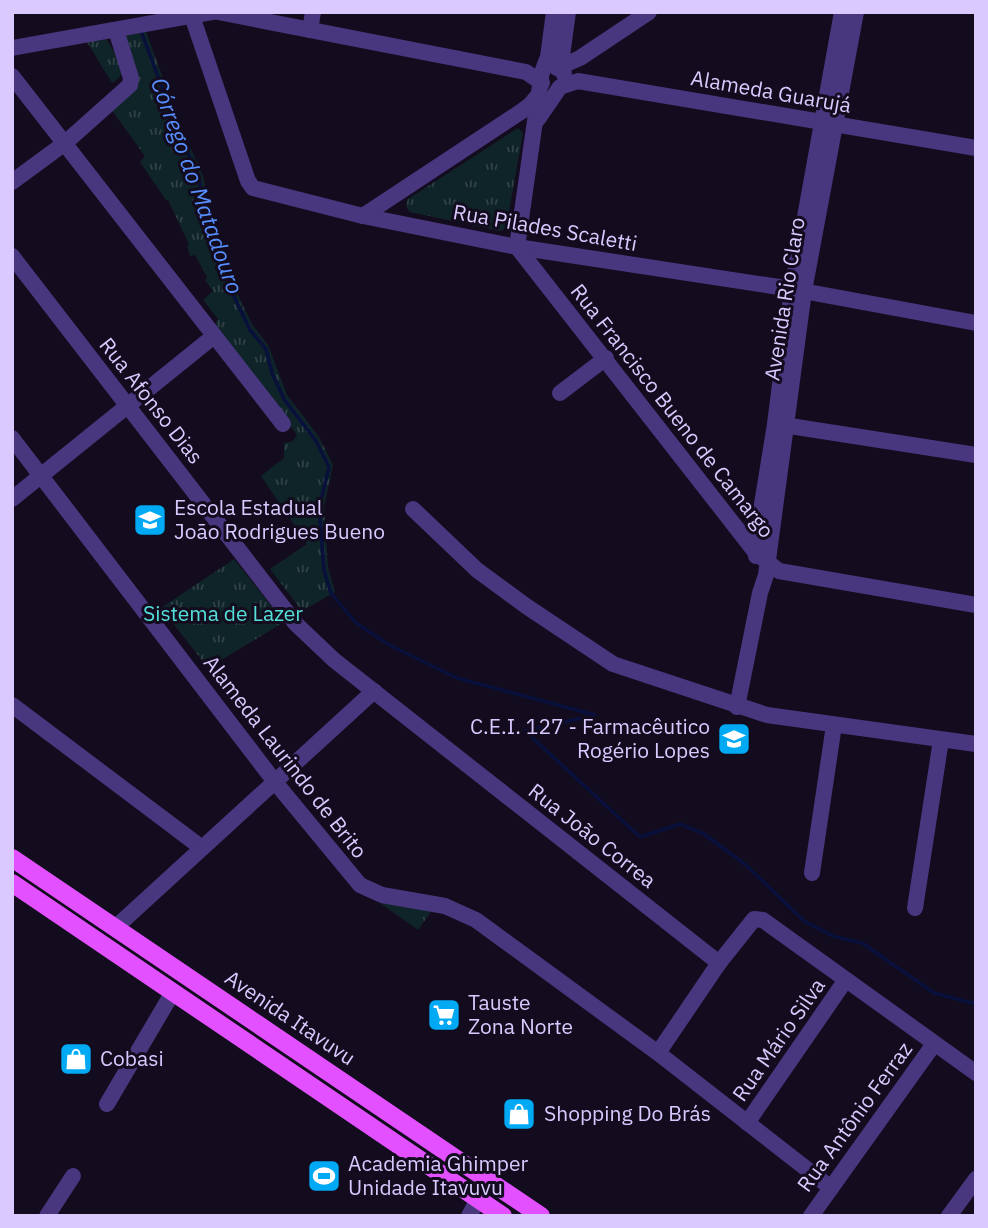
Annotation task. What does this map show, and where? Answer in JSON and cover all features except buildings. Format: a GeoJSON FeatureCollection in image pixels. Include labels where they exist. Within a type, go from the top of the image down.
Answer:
{"type":"FeatureCollection","features":[{"type":"Feature","properties":{"kind":"main road","name":"Avenida Itavuvu"},"geometry":{"type":"LineString","coordinates":[[12,858],[541,1216]]}},
{"type":"Feature","properties":{"kind":"main road","name":"Avenida Itavuvu"},"geometry":{"type":"LineString","coordinates":[[12,883],[503,1216]]}},
{"type":"Feature","properties":{"kind":"main road"},"geometry":{"type":"LineString","coordinates":[[474,1171],[478,1199]]}},
{"type":"Feature","properties":{"kind":"street"},"geometry":{"type":"LineString","coordinates":[[12,48],[214,12],[526,72],[541,83]]}},
{"type":"Feature","properties":{"kind":"street","name":"Rua Pilades Scaletti"},"geometry":{"type":"LineString","coordinates":[[204,50],[214,12]]}},
{"type":"Feature","properties":{"kind":"street"},"geometry":{"type":"LineString","coordinates":[[310,30],[313,12]]}},
{"type":"Feature","properties":{"kind":"street"},"geometry":{"type":"LineString","coordinates":[[517,247],[554,12]]}},
{"type":"Feature","properties":{"kind":"street"},"geometry":{"type":"LineString","coordinates":[[534,131],[561,74],[568,12]]}},
{"type":"Feature","properties":{"kind":"street"},"geometry":{"type":"LineString","coordinates":[[561,74],[580,58],[649,12]]}},
{"type":"Feature","properties":{"kind":"street","name":"Avenida Rio Claro"},"geometry":{"type":"LineString","coordinates":[[762,558],[798,290],[828,122],[842,12]]}},
{"type":"Feature","properties":{"kind":"street","name":"Avenida Rio Claro"},"geometry":{"type":"LineString","coordinates":[[828,122],[856,12]]}},
{"type":"Feature","properties":{"kind":"street","name":"Rua Pilades Scaletti"},"geometry":{"type":"LineString","coordinates":[[192,16],[248,181],[253,188],[363,216],[517,247],[798,290],[976,323]]}},
{"type":"Feature","properties":{"kind":"street"},"geometry":{"type":"LineString","coordinates":[[12,182],[65,144],[130,85],[131,78],[120,29]]}},
{"type":"Feature","properties":{"kind":"street"},"geometry":{"type":"LineString","coordinates":[[363,216],[522,111],[541,83],[546,69],[561,74]]}},
{"type":"Feature","properties":{"kind":"street","name":"Alameda Guarujá"},"geometry":{"type":"LineString","coordinates":[[561,74],[578,81],[976,148]]}},
{"type":"Feature","properties":{"kind":"street"},"geometry":{"type":"LineString","coordinates":[[12,76],[283,424]]}},
{"type":"Feature","properties":{"kind":"street"},"geometry":{"type":"LineString","coordinates":[[389,199],[385,214],[391,221]]}},
{"type":"Feature","properties":{"kind":"street","name":"Rua Francisco Bueno de Camargo"},"geometry":{"type":"LineString","coordinates":[[517,247],[762,558],[779,571],[976,605]]}},
{"type":"Feature","properties":{"kind":"street"},"geometry":{"type":"LineString","coordinates":[[544,281],[542,263],[544,258],[553,253]]}},
{"type":"Feature","properties":{"kind":"street","name":"Rua Afonso Dias"},"geometry":{"type":"LineString","coordinates":[[12,256],[296,624],[334,660],[373,691]]}},
{"type":"Feature","properties":{"kind":"street"},"geometry":{"type":"LineString","coordinates":[[12,499],[214,336]]}},
{"type":"Feature","properties":{"kind":"street"},"geometry":{"type":"LineString","coordinates":[[560,393],[606,358]]}},
{"type":"Feature","properties":{"kind":"street"},"geometry":{"type":"LineString","coordinates":[[781,425],[976,454]]}},
{"type":"Feature","properties":{"kind":"street","name":"Avenida Rio Claro"},"geometry":{"type":"LineString","coordinates":[[737,706],[760,593],[761,505],[781,425]]}},
{"type":"Feature","properties":{"kind":"street","name":"Alameda Laurindo de Brito"},"geometry":{"type":"LineString","coordinates":[[12,438],[275,782],[360,885],[382,895],[444,906],[476,920],[657,1054],[831,1188]]}},
{"type":"Feature","properties":{"kind":"street"},"geometry":{"type":"LineString","coordinates":[[732,522],[750,518],[761,505]]}},
{"type":"Feature","properties":{"kind":"street"},"geometry":{"type":"LineString","coordinates":[[413,509],[477,570],[613,664],[767,715],[976,744]]}},
{"type":"Feature","properties":{"kind":"street"},"geometry":{"type":"LineString","coordinates":[[116,927],[373,691]]}},
{"type":"Feature","properties":{"kind":"street","name":"Rua João Correa"},"geometry":{"type":"LineString","coordinates":[[373,691],[719,963]]}},
{"type":"Feature","properties":{"kind":"street"},"geometry":{"type":"LineString","coordinates":[[12,705],[202,848]]}},
{"type":"Feature","properties":{"kind":"street"},"geometry":{"type":"LineString","coordinates":[[812,873],[834,725]]}},
{"type":"Feature","properties":{"kind":"street"},"geometry":{"type":"LineString","coordinates":[[915,908],[941,740]]}},
{"type":"Feature","properties":{"kind":"street"},"geometry":{"type":"LineString","coordinates":[[657,1054],[719,963],[754,919],[763,920],[976,1073]]}},
{"type":"Feature","properties":{"kind":"street","name":"Rua Mário Silva"},"geometry":{"type":"LineString","coordinates":[[747,1123],[845,981]]}},
{"type":"Feature","properties":{"kind":"street"},"geometry":{"type":"LineString","coordinates":[[107,1104],[173,992]]}},
{"type":"Feature","properties":{"kind":"street","name":"Rua Antônio Ferraz"},"geometry":{"type":"LineString","coordinates":[[811,1216],[934,1044]]}},
{"type":"Feature","properties":{"kind":"street"},"geometry":{"type":"LineString","coordinates":[[47,1216],[74,1176]]}},
{"type":"Feature","properties":{"kind":"street"},"geometry":{"type":"LineString","coordinates":[[949,1216],[976,1179]]}},
{"type":"Feature","properties":{"kind":"street"},"geometry":{"type":"LineString","coordinates":[[469,1216],[478,1199]]}},
{"type":"Feature","properties":{"kind":"green space","name":"Sistema de Lazer"},"geometry":{"type":"Polygon","coordinates":[[[145,29],[179,122],[203,176],[211,213],[236,291],[252,324],[268,345],[287,395],[319,437],[333,465],[324,507],[328,567],[335,592],[302,611],[270,569],[307,544],[261,476],[284,458],[284,443],[293,441],[297,435],[215,324],[218,319],[203,300],[213,291],[205,280],[207,277],[195,255],[190,256],[187,246],[189,244],[168,200],[140,162],[145,156],[111,109],[130,93],[123,36],[145,29]]]}},
{"type":"Feature","properties":{"kind":"green space"},"geometry":{"type":"Polygon","coordinates":[[[104,37],[116,55],[121,71],[120,76],[112,83],[87,42],[104,37]]]}},
{"type":"Feature","properties":{"kind":"green space"},"geometry":{"type":"Polygon","coordinates":[[[518,128],[523,133],[506,228],[500,231],[410,212],[406,206],[408,199],[518,128]]]}},
{"type":"Feature","properties":{"kind":"green space","name":"Sistema de Lazer"},"geometry":{"type":"Polygon","coordinates":[[[234,559],[284,622],[208,668],[161,608],[234,559]]]}},
{"type":"Feature","properties":{"kind":"green space"},"geometry":{"type":"Polygon","coordinates":[[[373,898],[433,909],[418,930],[373,898]]]}},
{"type":"Feature","properties":{"kind":"waterway","name":"Córrego do Matadouro"},"geometry":{"type":"LineString","coordinates":[[141,31],[198,177],[232,292],[250,330],[266,349],[272,373],[284,399],[316,441],[329,467],[319,508],[324,570],[331,593],[356,623],[389,645],[457,678],[595,715],[525,731],[640,837],[680,824],[704,834],[746,865],[804,921],[833,936],[862,943],[934,993],[976,1004]]}},
{"type":"Feature","properties":{"kind":"place","name":"Escola Estadual João Rodrigues Bueno"},"geometry":{"type":"Point","coordinates":[150,520]}},
{"type":"Feature","properties":{"kind":"place","name":"C.E.I. 127 - Farmacêutico Rogério Lopes"},"geometry":{"type":"Point","coordinates":[734,739]}},
{"type":"Feature","properties":{"kind":"place","name":"Tauste Zona Norte"},"geometry":{"type":"Point","coordinates":[444,1015]}},
{"type":"Feature","properties":{"kind":"place","name":"Cobasi"},"geometry":{"type":"Point","coordinates":[76,1059]}},
{"type":"Feature","properties":{"kind":"place","name":"Shopping Do Brás"},"geometry":{"type":"Point","coordinates":[519,1114]}},
{"type":"Feature","properties":{"kind":"place","name":"Academia Ghimper Unidade Itavuvu"},"geometry":{"type":"Point","coordinates":[324,1176]}}]}
